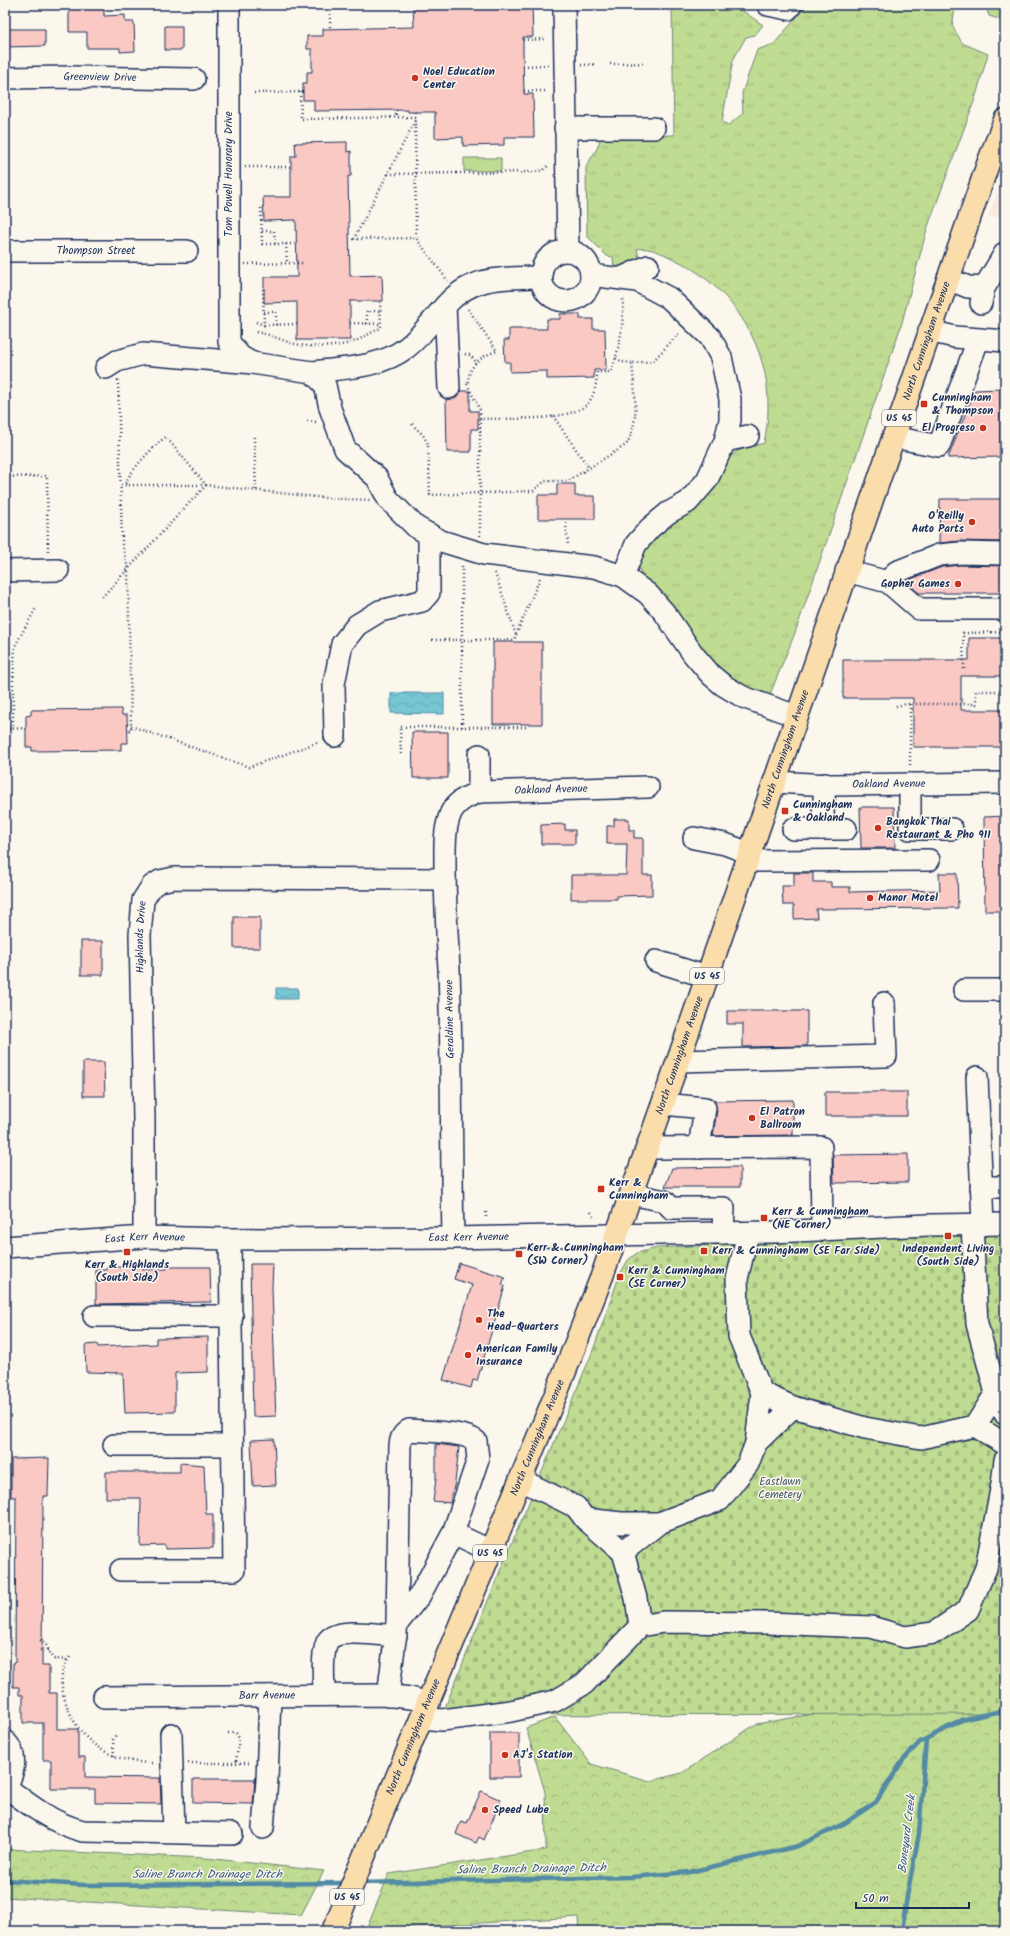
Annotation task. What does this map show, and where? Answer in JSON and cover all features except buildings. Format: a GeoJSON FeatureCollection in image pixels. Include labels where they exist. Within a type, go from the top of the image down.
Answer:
{"type":"FeatureCollection","features":[{"type":"Feature","properties":{"kind":"main road","name":"North Cunningham Avenue"},"geometry":{"type":"LineString","coordinates":[[334,1928],[358,1868],[426,1710],[558,1389],[617,1236],[929,331],[1005,120]]}},
{"type":"Feature","properties":{"kind":"street","name":"Tom Powell Honorary Drive"},"geometry":{"type":"LineString","coordinates":[[229,5],[229,342],[240,356],[256,364]]}},
{"type":"Feature","properties":{"kind":"street"},"geometry":{"type":"LineString","coordinates":[[564,5],[568,251]]}},
{"type":"Feature","properties":{"kind":"street"},"geometry":{"type":"LineString","coordinates":[[768,5],[788,9],[791,5]]}},
{"type":"Feature","properties":{"kind":"street","name":"Greenview Drive"},"geometry":{"type":"LineString","coordinates":[[5,78],[78,77],[194,79]]}},
{"type":"Feature","properties":{"kind":"street"},"geometry":{"type":"LineString","coordinates":[[565,128],[654,128]]}},
{"type":"Feature","properties":{"kind":"street","name":"Thompson Street"},"geometry":{"type":"LineString","coordinates":[[5,251],[187,251]]}},
{"type":"Feature","properties":{"kind":"street"},"geometry":{"type":"LineString","coordinates":[[568,251],[580,255],[586,260],[591,275],[590,283],[586,291],[576,298],[564,301],[549,293],[544,286],[542,270],[550,257],[557,253],[568,251]]}},
{"type":"Feature","properties":{"kind":"street"},"geometry":{"type":"LineString","coordinates":[[948,279],[983,295],[1005,253]]}},
{"type":"Feature","properties":{"kind":"street"},"geometry":{"type":"LineString","coordinates":[[623,286],[648,266]]}},
{"type":"Feature","properties":{"kind":"street"},"geometry":{"type":"LineString","coordinates":[[591,275],[623,286],[637,281],[669,298],[710,337],[722,357],[730,399],[730,420],[725,441],[707,480],[688,502],[668,513],[650,528],[636,544],[623,576]]}},
{"type":"Feature","properties":{"kind":"street"},"geometry":{"type":"LineString","coordinates":[[448,296],[457,294],[474,283],[492,279],[542,277]]}},
{"type":"Feature","properties":{"kind":"street"},"geometry":{"type":"LineString","coordinates":[[112,372],[117,361],[143,354],[256,364],[312,372],[375,364],[400,351],[411,343],[439,315],[448,296]]}},
{"type":"Feature","properties":{"kind":"street"},"geometry":{"type":"LineString","coordinates":[[448,296],[455,386]]}},
{"type":"Feature","properties":{"kind":"street"},"geometry":{"type":"LineString","coordinates":[[929,331],[978,340],[1005,341]]}},
{"type":"Feature","properties":{"kind":"street"},"geometry":{"type":"LineString","coordinates":[[893,437],[939,446],[978,340]]}},
{"type":"Feature","properties":{"kind":"street"},"geometry":{"type":"LineString","coordinates":[[312,372],[325,385],[330,408],[345,449],[377,478],[388,499],[416,527],[441,541],[477,552],[594,567],[623,576],[648,594],[664,612],[693,654],[711,675],[723,685],[743,697],[796,716]]}},
{"type":"Feature","properties":{"kind":"street"},"geometry":{"type":"LineString","coordinates":[[725,441],[748,436]]}},
{"type":"Feature","properties":{"kind":"street"},"geometry":{"type":"LineString","coordinates":[[336,736],[334,684],[342,644],[357,625],[380,611],[422,601],[429,593],[429,534]]}},
{"type":"Feature","properties":{"kind":"street"},"geometry":{"type":"LineString","coordinates":[[888,582],[896,572],[939,555],[960,553],[1005,554]]}},
{"type":"Feature","properties":{"kind":"street"},"geometry":{"type":"LineString","coordinates":[[5,571],[53,570]]}},
{"type":"Feature","properties":{"kind":"street"},"geometry":{"type":"LineString","coordinates":[[846,571],[888,582],[919,609],[1005,609]]}},
{"type":"Feature","properties":{"kind":"street"},"geometry":{"type":"LineString","coordinates":[[479,755],[480,792]]}},
{"type":"Feature","properties":{"kind":"street"},"geometry":{"type":"LineString","coordinates":[[910,777],[910,829],[952,829]]}},
{"type":"Feature","properties":{"kind":"street","name":"Oakland Avenue"},"geometry":{"type":"LineString","coordinates":[[774,782],[825,784],[910,777],[1005,783]]}},
{"type":"Feature","properties":{"kind":"street"},"geometry":{"type":"LineString","coordinates":[[822,829],[825,784]]}},
{"type":"Feature","properties":{"kind":"street","name":"Oakland Avenue"},"geometry":{"type":"LineString","coordinates":[[457,804],[466,796],[480,792],[648,787]]}},
{"type":"Feature","properties":{"kind":"street","name":"Geraldine Avenue"},"geometry":{"type":"LineString","coordinates":[[453,1238],[445,852],[448,820],[457,804]]}},
{"type":"Feature","properties":{"kind":"street"},"geometry":{"type":"LineString","coordinates":[[792,829],[846,829]]}},
{"type":"Feature","properties":{"kind":"street"},"geometry":{"type":"LineString","coordinates":[[694,838],[725,844],[748,857],[929,860]]}},
{"type":"Feature","properties":{"kind":"street","name":"Highlands Drive"},"geometry":{"type":"LineString","coordinates":[[144,1237],[144,1119],[140,935],[143,900],[146,893],[152,886],[160,881],[174,878],[445,879]]}},
{"type":"Feature","properties":{"kind":"street"},"geometry":{"type":"LineString","coordinates":[[656,961],[707,977]]}},
{"type":"Feature","properties":{"kind":"street"},"geometry":{"type":"LineString","coordinates":[[964,990],[1005,990]]}},
{"type":"Feature","properties":{"kind":"street"},"geometry":{"type":"LineString","coordinates":[[678,1061],[886,1056],[884,1003]]}},
{"type":"Feature","properties":{"kind":"street"},"geometry":{"type":"LineString","coordinates":[[977,1077],[981,1187],[978,1225],[977,1324],[996,1393],[1005,1414]]}},
{"type":"Feature","properties":{"kind":"street"},"geometry":{"type":"LineString","coordinates":[[663,1104],[705,1108],[699,1148]]}},
{"type":"Feature","properties":{"kind":"street"},"geometry":{"type":"LineString","coordinates":[[648,1148],[821,1147],[822,1230]]}},
{"type":"Feature","properties":{"kind":"street"},"geometry":{"type":"LineString","coordinates":[[981,1187],[1005,1187]]}},
{"type":"Feature","properties":{"kind":"street"},"geometry":{"type":"LineString","coordinates":[[632,1194],[665,1201],[671,1208],[724,1208],[723,1233]]}},
{"type":"Feature","properties":{"kind":"street","name":"East Kerr Avenue"},"geometry":{"type":"LineString","coordinates":[[5,1247],[144,1237],[230,1239],[617,1236],[1005,1224]]}},
{"type":"Feature","properties":{"kind":"street"},"geometry":{"type":"LineString","coordinates":[[623,1552],[659,1523],[720,1500],[748,1464],[756,1443],[762,1393],[739,1336],[737,1280],[748,1233]]}},
{"type":"Feature","properties":{"kind":"street"},"geometry":{"type":"LineString","coordinates":[[120,1570],[234,1570],[230,1239]]}},
{"type":"Feature","properties":{"kind":"street"},"geometry":{"type":"LineString","coordinates":[[94,1316],[232,1316]]}},
{"type":"Feature","properties":{"kind":"street"},"geometry":{"type":"LineString","coordinates":[[762,1393],[793,1407],[865,1428],[921,1438],[975,1426],[1005,1444]]}},
{"type":"Feature","properties":{"kind":"street"},"geometry":{"type":"LineString","coordinates":[[975,1426],[996,1393]]}},
{"type":"Feature","properties":{"kind":"street"},"geometry":{"type":"LineString","coordinates":[[756,1443],[793,1407]]}},
{"type":"Feature","properties":{"kind":"street"},"geometry":{"type":"LineString","coordinates":[[388,1696],[397,1630],[401,1438],[409,1430],[465,1436],[476,1441],[478,1459],[453,1533],[420,1595],[397,1630]]}},
{"type":"Feature","properties":{"kind":"street"},"geometry":{"type":"LineString","coordinates":[[114,1445],[232,1444]]}},
{"type":"Feature","properties":{"kind":"street"},"geometry":{"type":"LineString","coordinates":[[520,1480],[576,1506],[585,1519],[623,1552],[636,1598],[640,1626],[663,1622],[766,1623],[871,1627],[905,1637],[934,1632],[968,1610],[986,1568],[1002,1484],[1005,1460]]}},
{"type":"Feature","properties":{"kind":"street"},"geometry":{"type":"LineString","coordinates":[[585,1519],[621,1523],[659,1523]]}},
{"type":"Feature","properties":{"kind":"street"},"geometry":{"type":"LineString","coordinates":[[453,1533],[491,1551]]}},
{"type":"Feature","properties":{"kind":"street"},"geometry":{"type":"LineString","coordinates":[[636,1598],[663,1622]]}},
{"type":"Feature","properties":{"kind":"street","name":"Barr Avenue"},"geometry":{"type":"LineString","coordinates":[[104,1697],[324,1695],[388,1696],[411,1698],[442,1720],[458,1718],[510,1710],[554,1700],[584,1684],[640,1626]]}},
{"type":"Feature","properties":{"kind":"street"},"geometry":{"type":"LineString","coordinates":[[324,1695],[325,1651],[328,1641],[332,1637],[344,1633],[397,1630]]}},
{"type":"Feature","properties":{"kind":"street"},"geometry":{"type":"LineString","coordinates":[[263,1828],[267,1780],[270,1696]]}},
{"type":"Feature","properties":{"kind":"street"},"geometry":{"type":"LineString","coordinates":[[171,1734],[174,1832]]}},
{"type":"Feature","properties":{"kind":"street"},"geometry":{"type":"LineString","coordinates":[[5,1741],[13,1754],[14,1765],[12,1777],[5,1787],[30,1806],[69,1828],[83,1831],[232,1834]]}},
{"type":"Feature","properties":{"kind":"path"},"geometry":{"type":"LineString","coordinates":[[330,10],[330,28]]}},
{"type":"Feature","properties":{"kind":"path"},"geometry":{"type":"LineString","coordinates":[[523,40],[545,39]]}},
{"type":"Feature","properties":{"kind":"path"},"geometry":{"type":"LineString","coordinates":[[610,64],[646,63]]}},
{"type":"Feature","properties":{"kind":"path"},"geometry":{"type":"LineString","coordinates":[[584,65],[596,64]]}},
{"type":"Feature","properties":{"kind":"path"},"geometry":{"type":"LineString","coordinates":[[523,66],[549,65]]}},
{"type":"Feature","properties":{"kind":"path"},"geometry":{"type":"LineString","coordinates":[[524,91],[546,91]]}},
{"type":"Feature","properties":{"kind":"path"},"geometry":{"type":"LineString","coordinates":[[254,93],[302,92],[301,119],[415,118]]}},
{"type":"Feature","properties":{"kind":"path"},"geometry":{"type":"LineString","coordinates":[[396,110],[396,117]]}},
{"type":"Feature","properties":{"kind":"path"},"geometry":{"type":"LineString","coordinates":[[415,112],[416,238],[448,296]]}},
{"type":"Feature","properties":{"kind":"path"},"geometry":{"type":"LineString","coordinates":[[415,118],[354,239],[416,238]]}},
{"type":"Feature","properties":{"kind":"path"},"geometry":{"type":"LineString","coordinates":[[388,174],[534,172],[543,170],[549,165],[552,159]]}},
{"type":"Feature","properties":{"kind":"path"},"geometry":{"type":"LineString","coordinates":[[229,167],[291,167]]}},
{"type":"Feature","properties":{"kind":"path"},"geometry":{"type":"LineString","coordinates":[[261,208],[262,244],[296,244]]}},
{"type":"Feature","properties":{"kind":"path"},"geometry":{"type":"LineString","coordinates":[[262,231],[274,231],[275,244]]}},
{"type":"Feature","properties":{"kind":"path"},"geometry":{"type":"LineString","coordinates":[[286,244],[287,263]]}},
{"type":"Feature","properties":{"kind":"path"},"geometry":{"type":"LineString","coordinates":[[229,265],[302,263]]}},
{"type":"Feature","properties":{"kind":"path"},"geometry":{"type":"LineString","coordinates":[[480,419],[553,416],[569,413],[585,406],[594,389],[596,372],[611,372],[616,358],[622,332],[624,314],[622,296],[623,286]]}},
{"type":"Feature","properties":{"kind":"path"},"geometry":{"type":"LineString","coordinates":[[263,289],[264,325]]}},
{"type":"Feature","properties":{"kind":"path"},"geometry":{"type":"LineString","coordinates":[[256,332],[267,333],[292,343],[310,346],[336,345],[355,341],[381,328],[380,302]]}},
{"type":"Feature","properties":{"kind":"path"},"geometry":{"type":"LineString","coordinates":[[462,727],[462,640],[477,552],[480,410],[455,386],[468,375],[476,362],[484,355],[497,351],[466,306]]}},
{"type":"Feature","properties":{"kind":"path"},"geometry":{"type":"LineString","coordinates":[[367,324],[367,311],[380,311]]}},
{"type":"Feature","properties":{"kind":"path"},"geometry":{"type":"LineString","coordinates":[[264,312],[276,312],[276,325]]}},
{"type":"Feature","properties":{"kind":"path"},"geometry":{"type":"LineString","coordinates":[[256,322],[264,325],[297,324]]}},
{"type":"Feature","properties":{"kind":"path"},"geometry":{"type":"LineString","coordinates":[[350,323],[380,324]]}},
{"type":"Feature","properties":{"kind":"path"},"geometry":{"type":"LineString","coordinates":[[616,358],[622,362],[632,363],[653,361],[685,327]]}},
{"type":"Feature","properties":{"kind":"path"},"geometry":{"type":"LineString","coordinates":[[412,424],[423,435],[428,444],[430,495],[533,491],[544,481],[568,481],[626,445],[632,436],[635,416],[632,363]]}},
{"type":"Feature","properties":{"kind":"path"},"geometry":{"type":"LineString","coordinates":[[112,372],[120,485],[122,544],[128,568],[131,726],[131,730],[128,730]]}},
{"type":"Feature","properties":{"kind":"path"},"geometry":{"type":"LineString","coordinates":[[553,416],[589,468]]}},
{"type":"Feature","properties":{"kind":"path"},"geometry":{"type":"LineString","coordinates":[[307,421],[323,422]]}},
{"type":"Feature","properties":{"kind":"path"},"geometry":{"type":"LineString","coordinates":[[125,485],[133,471],[157,443],[166,437],[206,485]]}},
{"type":"Feature","properties":{"kind":"path"},"geometry":{"type":"LineString","coordinates":[[254,437],[256,491]]}},
{"type":"Feature","properties":{"kind":"path"},"geometry":{"type":"LineString","coordinates":[[5,477],[47,476],[53,570]]}},
{"type":"Feature","properties":{"kind":"path"},"geometry":{"type":"LineString","coordinates":[[120,485],[206,485],[357,500],[388,499]]}},
{"type":"Feature","properties":{"kind":"path"},"geometry":{"type":"LineString","coordinates":[[102,597],[206,485]]}},
{"type":"Feature","properties":{"kind":"path"},"geometry":{"type":"LineString","coordinates":[[566,523],[566,545],[573,548]]}},
{"type":"Feature","properties":{"kind":"path"},"geometry":{"type":"LineString","coordinates":[[477,552],[516,635]]}},
{"type":"Feature","properties":{"kind":"path"},"geometry":{"type":"LineString","coordinates":[[432,640],[514,640],[547,561]]}},
{"type":"Feature","properties":{"kind":"path"},"geometry":{"type":"LineString","coordinates":[[13,729],[15,646],[36,608]]}},
{"type":"Feature","properties":{"kind":"path"},"geometry":{"type":"LineString","coordinates":[[964,669],[963,633],[1005,632]]}},
{"type":"Feature","properties":{"kind":"path"},"geometry":{"type":"LineString","coordinates":[[896,706],[910,704],[976,704],[976,691],[1005,691]]}},
{"type":"Feature","properties":{"kind":"path"},"geometry":{"type":"LineString","coordinates":[[910,704],[910,777]]}},
{"type":"Feature","properties":{"kind":"path"},"geometry":{"type":"LineString","coordinates":[[131,726],[250,767],[336,736]]}},
{"type":"Feature","properties":{"kind":"path"},"geometry":{"type":"LineString","coordinates":[[401,754],[400,727],[528,727]]}},
{"type":"Feature","properties":{"kind":"path"},"geometry":{"type":"LineString","coordinates":[[5,729],[26,728]]}},
{"type":"Feature","properties":{"kind":"path"},"geometry":{"type":"LineString","coordinates":[[591,1212],[593,1216]]}},
{"type":"Feature","properties":{"kind":"path"},"geometry":{"type":"LineString","coordinates":[[40,1640],[45,1643],[54,1658],[69,1658],[62,1668],[62,1688],[73,1722],[87,1739],[105,1752],[124,1761],[172,1763],[249,1763]]}},
{"type":"Feature","properties":{"kind":"path"},"geometry":{"type":"LineString","coordinates":[[40,1650],[49,1650]]}},
{"type":"Feature","properties":{"kind":"path"},"geometry":{"type":"LineString","coordinates":[[228,1733],[236,1733],[239,1738],[236,1763]]}},
{"type":"Feature","properties":{"kind":"path"},"geometry":{"type":"LineString","coordinates":[[114,1756],[113,1740],[116,1734]]}},
{"type":"Feature","properties":{"kind":"shaded area"},"geometry":{"type":"Polygon","coordinates":[[[1005,178],[1005,217],[988,217],[1000,185],[1005,178]]]}},
{"type":"Feature","properties":{"kind":"green space"},"geometry":{"type":"Polygon","coordinates":[[[672,5],[737,5],[737,7],[763,25],[755,35],[746,37],[733,60],[722,122],[729,125],[743,113],[742,93],[757,50],[774,44],[807,5],[956,5],[952,25],[962,43],[988,54],[975,99],[927,229],[901,326],[795,633],[768,699],[726,678],[644,582],[639,566],[641,557],[649,542],[727,459],[737,451],[764,443],[768,413],[767,386],[763,364],[755,343],[745,323],[732,305],[717,288],[699,274],[664,254],[642,248],[637,249],[640,262],[614,268],[613,257],[607,256],[587,236],[586,168],[597,149],[600,136],[674,135],[672,5]]]}},
{"type":"Feature","properties":{"kind":"green space"},"geometry":{"type":"Polygon","coordinates":[[[985,5],[1005,5],[1005,14],[1002,20],[989,16],[985,5]]]}},
{"type":"Feature","properties":{"kind":"green space"},"geometry":{"type":"Polygon","coordinates":[[[464,158],[501,158],[501,171],[464,171],[464,158]]]}},
{"type":"Feature","properties":{"kind":"green space","name":"Eastlawn Cemetery"},"geometry":{"type":"Polygon","coordinates":[[[1005,1233],[1005,1714],[442,1715],[500,1571],[592,1353],[620,1274],[628,1260],[637,1253],[657,1248],[902,1235],[1005,1233]]]}},
{"type":"Feature","properties":{"kind":"green space"},"geometry":{"type":"Polygon","coordinates":[[[1005,1667],[1005,1931],[579,1931],[578,1917],[366,1930],[389,1874],[546,1850],[545,1792],[526,1728],[555,1717],[591,1764],[650,1781],[682,1773],[756,1724],[941,1692],[1005,1667]]]}},
{"type":"Feature","properties":{"kind":"green space"},"geometry":{"type":"Polygon","coordinates":[[[5,1849],[206,1858],[324,1871],[301,1915],[5,1897],[5,1849]]]}},
{"type":"Feature","properties":{"kind":"water"},"geometry":{"type":"Polygon","coordinates":[[[391,693],[444,693],[444,714],[391,713],[391,693]]]}},
{"type":"Feature","properties":{"kind":"water"},"geometry":{"type":"Polygon","coordinates":[[[276,988],[298,988],[298,999],[276,999],[276,988]]]}},
{"type":"Feature","properties":{"kind":"waterway","name":"Saline Branch Drainage Ditch"},"geometry":{"type":"LineString","coordinates":[[361,1883],[631,1877],[690,1872],[798,1846],[845,1823],[876,1802],[903,1760],[920,1742],[962,1720],[1005,1710]]}},
{"type":"Feature","properties":{"kind":"waterway","name":"Boneyard Creek"},"geometry":{"type":"LineString","coordinates":[[902,1931],[919,1834],[926,1739]]}},
{"type":"Feature","properties":{"kind":"waterway","name":"Saline Branch Drainage Ditch"},"geometry":{"type":"LineString","coordinates":[[5,1880],[84,1885],[347,1883]]}},
{"type":"Feature","properties":{"kind":"place","name":"Noel Education Center"},"geometry":{"type":"Point","coordinates":[415,78]}},
{"type":"Feature","properties":{"kind":"place","name":"Cunningham & Thompson"},"geometry":{"type":"Point","coordinates":[924,404]}},
{"type":"Feature","properties":{"kind":"place","name":"El Progreso"},"geometry":{"type":"Point","coordinates":[983,428]}},
{"type":"Feature","properties":{"kind":"place","name":"O'Reilly Auto Parts"},"geometry":{"type":"Point","coordinates":[972,522]}},
{"type":"Feature","properties":{"kind":"place","name":"Gopher Games"},"geometry":{"type":"Point","coordinates":[958,584]}},
{"type":"Feature","properties":{"kind":"place","name":"Cunningham & Oakland"},"geometry":{"type":"Point","coordinates":[785,811]}},
{"type":"Feature","properties":{"kind":"place","name":"Bangkok Thai Restaurant & Pho 911"},"geometry":{"type":"Point","coordinates":[878,828]}},
{"type":"Feature","properties":{"kind":"place","name":"Manor Motel"},"geometry":{"type":"Point","coordinates":[870,898]}},
{"type":"Feature","properties":{"kind":"place","name":"El Patron Ballroom"},"geometry":{"type":"Point","coordinates":[752,1118]}},
{"type":"Feature","properties":{"kind":"place","name":"Kerr & Cunningham"},"geometry":{"type":"Point","coordinates":[601,1189]}},
{"type":"Feature","properties":{"kind":"place","name":"Kerr & Cunningham (NE Corner)"},"geometry":{"type":"Point","coordinates":[764,1218]}},
{"type":"Feature","properties":{"kind":"place","name":"Independent Living (South Side)"},"geometry":{"type":"Point","coordinates":[948,1236]}},
{"type":"Feature","properties":{"kind":"place","name":"Kerr & Cunningham (SE Far Side)"},"geometry":{"type":"Point","coordinates":[704,1251]}},
{"type":"Feature","properties":{"kind":"place","name":"Kerr & Highlands (South Side)"},"geometry":{"type":"Point","coordinates":[127,1252]}},
{"type":"Feature","properties":{"kind":"place","name":"Kerr & Cunningham (SW Corner)"},"geometry":{"type":"Point","coordinates":[519,1254]}},
{"type":"Feature","properties":{"kind":"place","name":"Kerr & Cunningham (SE Corner)"},"geometry":{"type":"Point","coordinates":[620,1277]}},
{"type":"Feature","properties":{"kind":"place","name":"The Head-Quarters"},"geometry":{"type":"Point","coordinates":[479,1320]}},
{"type":"Feature","properties":{"kind":"place","name":"American Family Insurance"},"geometry":{"type":"Point","coordinates":[468,1355]}},
{"type":"Feature","properties":{"kind":"place","name":"AJ's Station"},"geometry":{"type":"Point","coordinates":[505,1755]}},
{"type":"Feature","properties":{"kind":"place","name":"Speed Lube"},"geometry":{"type":"Point","coordinates":[485,1810]}}]}
